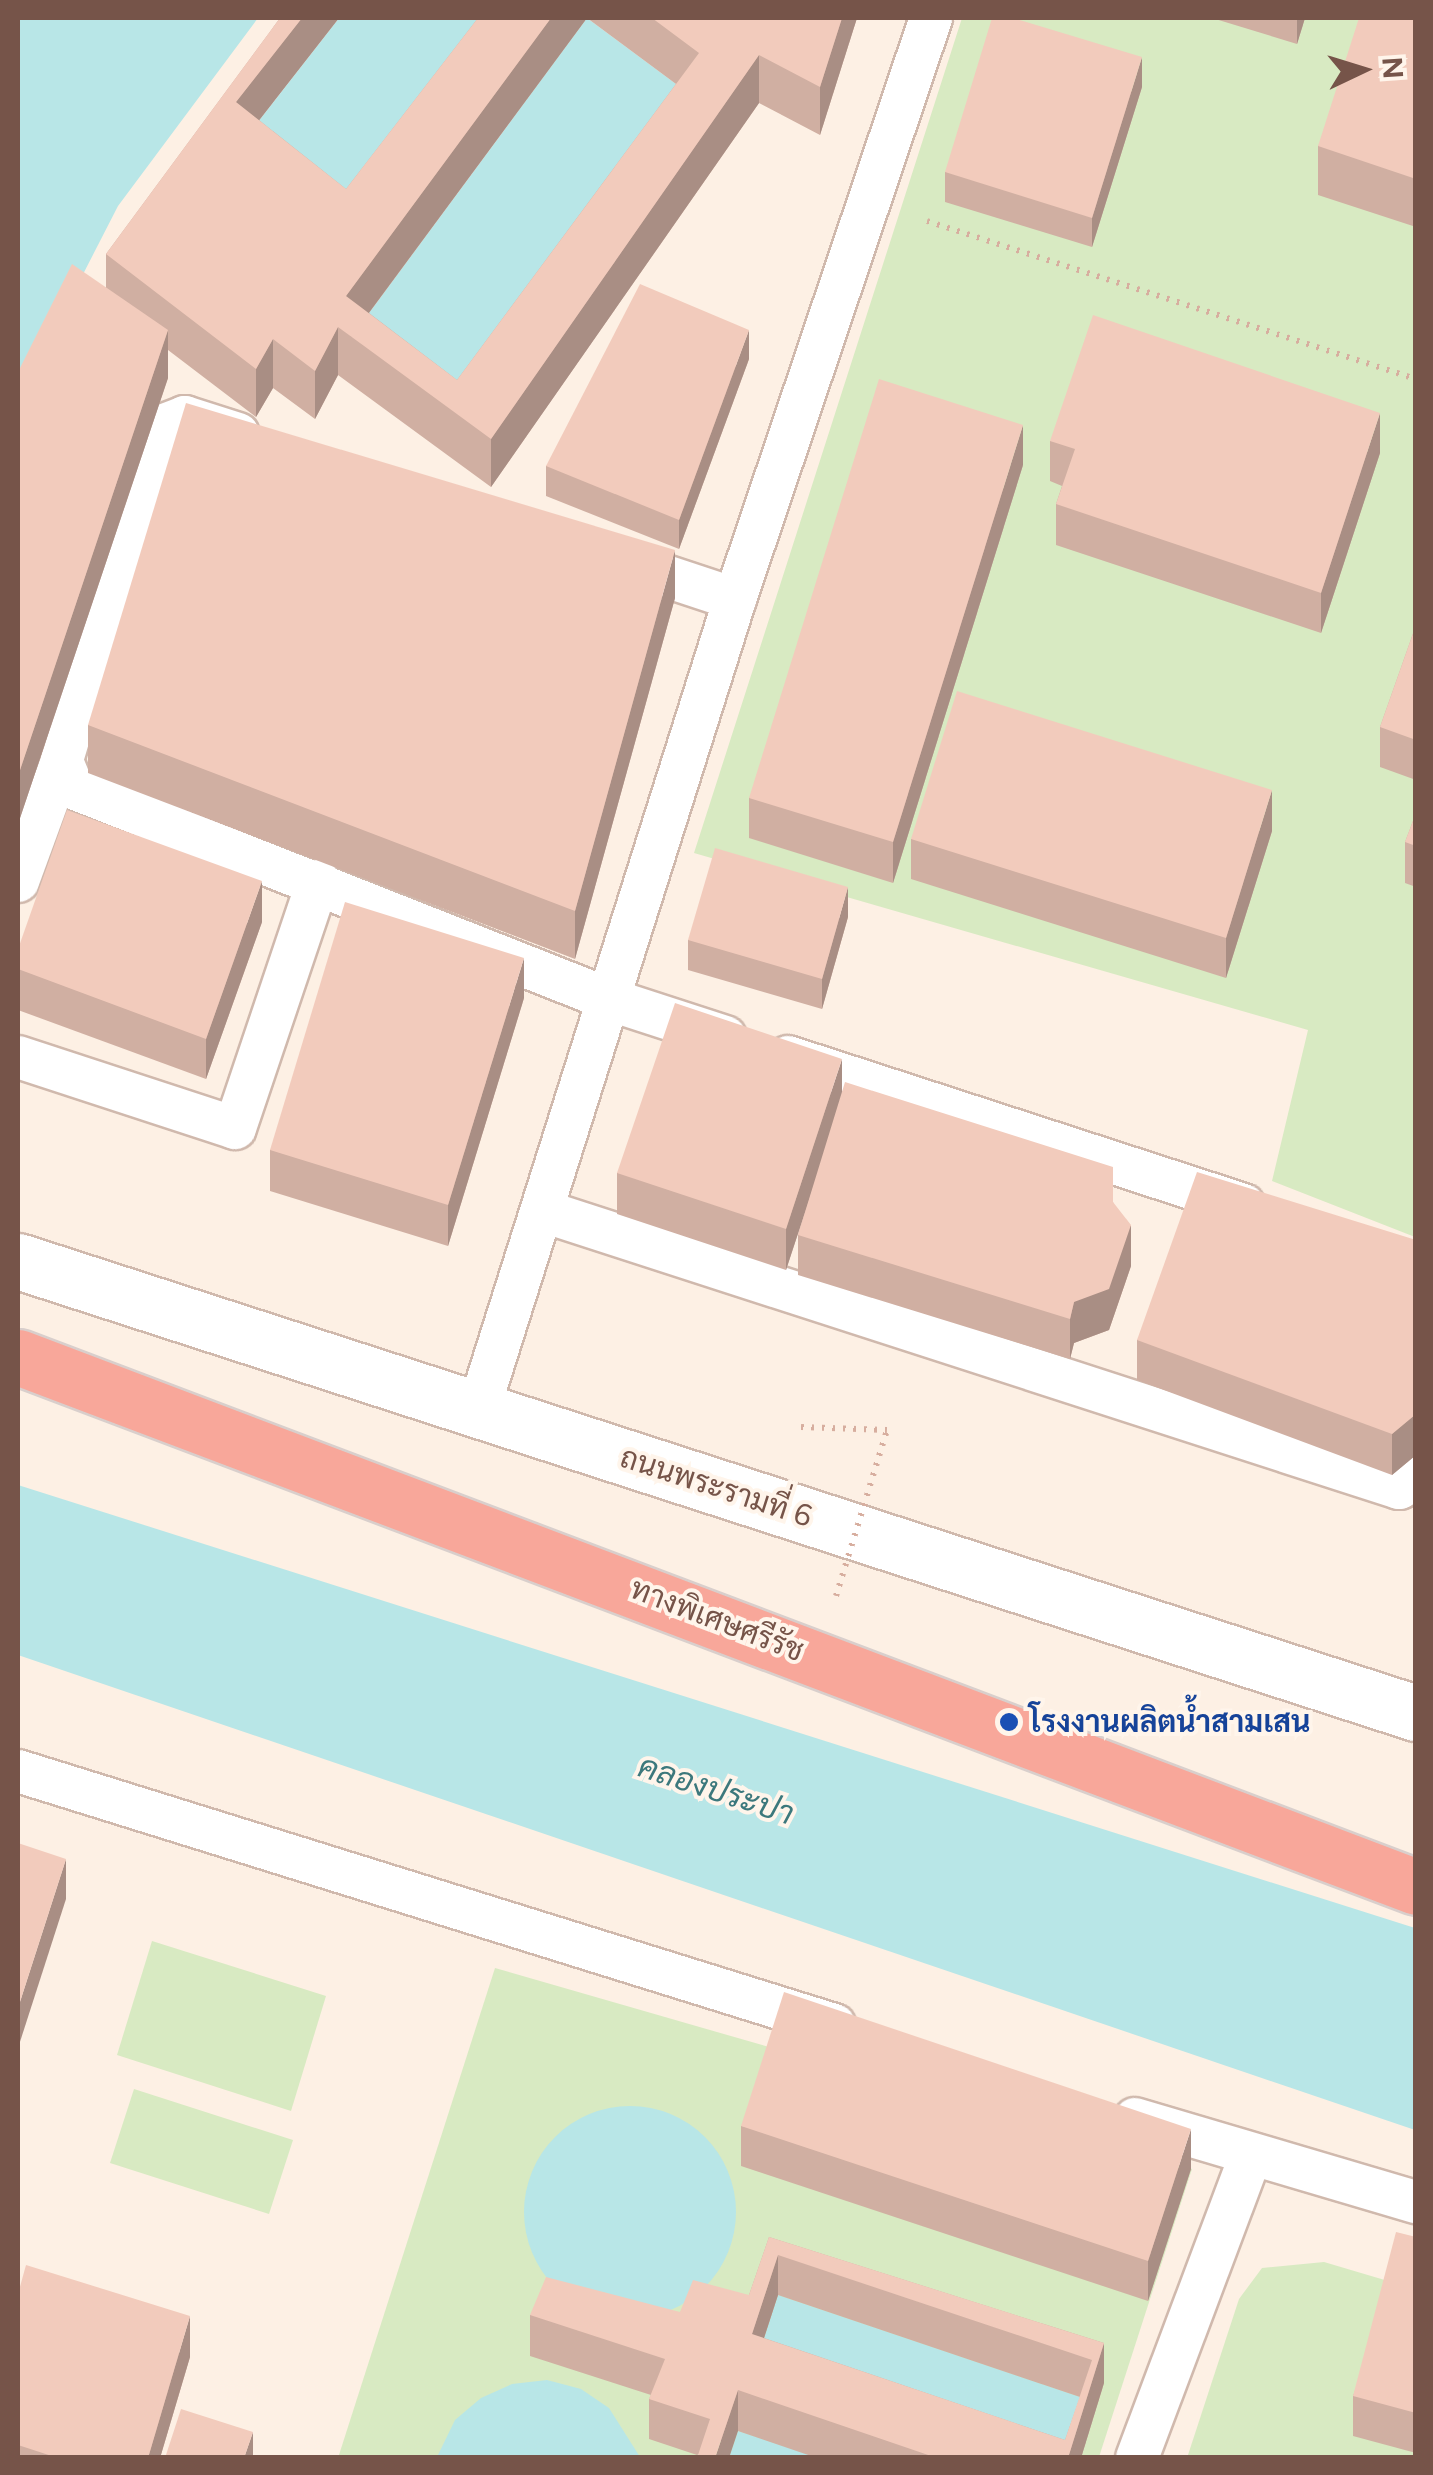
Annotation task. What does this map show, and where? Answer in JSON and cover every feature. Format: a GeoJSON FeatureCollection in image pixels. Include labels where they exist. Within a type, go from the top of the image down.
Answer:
{"type":"FeatureCollection","features":[{"type":"Feature","properties":{"kind":"highway","name":"ทางพิเศษศรีรัช"},"geometry":{"type":"LineString","coordinates":[[18,1357],[1416,1886]]}},
{"type":"Feature","properties":{"kind":"main road","name":"ถนนพระรามที่ 6"},"geometry":{"type":"LineString","coordinates":[[18,1261],[1416,1713]]}},
{"type":"Feature","properties":{"kind":"lane"},"geometry":{"type":"LineString","coordinates":[[478,1411],[612,1000],[735,599],[931,18]]}},
{"type":"Feature","properties":{"kind":"lane"},"geometry":{"type":"LineString","coordinates":[[18,881],[62,761],[161,426],[185,417],[280,448]]}},
{"type":"Feature","properties":{"kind":"lane"},"geometry":{"type":"LineString","coordinates":[[583,549],[735,599]]}},
{"type":"Feature","properties":{"kind":"lane"},"geometry":{"type":"LineString","coordinates":[[62,761],[73,788],[318,881],[612,1000],[1289,1220]]}},
{"type":"Feature","properties":{"kind":"lane"},"geometry":{"type":"LineString","coordinates":[[18,1056],[235,1128],[318,881]]}},
{"type":"Feature","properties":{"kind":"lane"},"geometry":{"type":"LineString","coordinates":[[542,1211],[1399,1488],[1416,1478]]}},
{"type":"Feature","properties":{"kind":"lane"},"geometry":{"type":"LineString","coordinates":[[18,1772],[872,2037]]}},
{"type":"Feature","properties":{"kind":"lane"},"geometry":{"type":"LineString","coordinates":[[1099,2108],[1416,2202]]}},
{"type":"Feature","properties":{"kind":"lane"},"geometry":{"type":"LineString","coordinates":[[1137,2458],[1251,2155]]}},
{"type":"Feature","properties":{"kind":"path"},"geometry":{"type":"LineString","coordinates":[[869,202],[1416,380]]}},
{"type":"Feature","properties":{"kind":"path"},"geometry":{"type":"LineString","coordinates":[[800,1427],[887,1430],[835,1600]]}},
{"type":"Feature","properties":{"kind":"green space"},"geometry":{"type":"Polygon","coordinates":[[[962,18],[1415,18],[1415,1237],[1272,1181],[1308,1030],[694,853],[962,18]]]}},
{"type":"Feature","properties":{"kind":"green space"},"geometry":{"type":"Polygon","coordinates":[[[152,1941],[326,1996],[291,2111],[117,2055],[152,1941]]]}},
{"type":"Feature","properties":{"kind":"green space"},"geometry":{"type":"Polygon","coordinates":[[[495,1968],[1192,2169],[1099,2457],[338,2458],[495,1968]]]}},
{"type":"Feature","properties":{"kind":"green space"},"geometry":{"type":"Polygon","coordinates":[[[134,2089],[293,2140],[269,2214],[110,2163],[134,2089]]]}},
{"type":"Feature","properties":{"kind":"green space"},"geometry":{"type":"Polygon","coordinates":[[[1324,2262],[1415,2289],[1415,2457],[1187,2458],[1239,2299],[1262,2268],[1324,2262]]]}},
{"type":"Feature","properties":{"kind":"water"},"geometry":{"type":"Polygon","coordinates":[[[18,18],[258,18],[118,206],[18,401],[18,18]]]}},
{"type":"Feature","properties":{"kind":"water"},"geometry":{"type":"Polygon","coordinates":[[[339,18],[516,18],[346,237],[236,150],[339,18]]]}},
{"type":"Feature","properties":{"kind":"water"},"geometry":{"type":"Polygon","coordinates":[[[587,18],[699,101],[457,428],[346,344],[587,18]]]}},
{"type":"Feature","properties":{"kind":"water","name":"คลองประปา"},"geometry":{"type":"Polygon","coordinates":[[[18,1485],[1415,1928],[1415,2130],[18,1655],[18,1485]]]}},
{"type":"Feature","properties":{"kind":"water"},"geometry":{"type":"Polygon","coordinates":[[[630,2106],[671,2114],[705,2137],[728,2171],[736,2212],[728,2253],[705,2287],[671,2310],[630,2318],[589,2310],[555,2287],[532,2253],[524,2212],[532,2171],[555,2137],[589,2114],[630,2106]]]}},
{"type":"Feature","properties":{"kind":"water"},"geometry":{"type":"Polygon","coordinates":[[[778,2295],[1092,2401],[1073,2457],[752,2375],[778,2295]]]}},
{"type":"Feature","properties":{"kind":"water"},"geometry":{"type":"Polygon","coordinates":[[[547,2380],[581,2389],[609,2408],[640,2457],[437,2457],[455,2420],[481,2398],[512,2384],[547,2380]]]}},
{"type":"Feature","properties":{"kind":"water"},"geometry":{"type":"Polygon","coordinates":[[[738,2431],[817,2457],[729,2458],[738,2431]]]}},
{"type":"Feature","properties":{"kind":"building"},"geometry":{"type":"Polygon","coordinates":[[[280,18],[302,18],[236,102],[346,189],[478,18],[551,18],[346,296],[457,380],[699,53],[652,18],[842,18],[820,87],[759,55],[491,439],[338,327],[315,371],[273,339],[256,369],[106,254],[280,18]]]}},
{"type":"Feature","properties":{"kind":"building"},"geometry":{"type":"Polygon","coordinates":[[[992,18],[1013,18],[1142,57],[1092,218],[945,172],[992,18]]]}},
{"type":"Feature","properties":{"kind":"building"},"geometry":{"type":"Polygon","coordinates":[[[1359,18],[1416,18],[1416,179],[1318,146],[1359,18]]]}},
{"type":"Feature","properties":{"kind":"building"},"geometry":{"type":"Polygon","coordinates":[[[72,264],[168,330],[18,776],[18,372],[72,264]]]}},
{"type":"Feature","properties":{"kind":"building"},"geometry":{"type":"Polygon","coordinates":[[[640,284],[749,330],[679,520],[546,466],[640,284]]]}},
{"type":"Feature","properties":{"kind":"building"},"geometry":{"type":"Polygon","coordinates":[[[1093,315],[1380,413],[1321,593],[1056,504],[1075,449],[1050,441],[1093,315]]]}},
{"type":"Feature","properties":{"kind":"building"},"geometry":{"type":"Polygon","coordinates":[[[879,379],[1023,425],[893,842],[749,798],[879,379]]]}},
{"type":"Feature","properties":{"kind":"building"},"geometry":{"type":"Polygon","coordinates":[[[186,403],[675,550],[575,911],[88,725],[186,403]]]}},
{"type":"Feature","properties":{"kind":"building"},"geometry":{"type":"Polygon","coordinates":[[[1416,625],[1416,740],[1380,727],[1416,625]]]}},
{"type":"Feature","properties":{"kind":"building"},"geometry":{"type":"Polygon","coordinates":[[[957,691],[1272,790],[1226,938],[911,839],[957,691]]]}},
{"type":"Feature","properties":{"kind":"building"},"geometry":{"type":"Polygon","coordinates":[[[67,810],[262,881],[206,1039],[18,969],[18,949],[67,810]]]}},
{"type":"Feature","properties":{"kind":"building"},"geometry":{"type":"Polygon","coordinates":[[[1416,813],[1416,846],[1405,842],[1416,813]]]}},
{"type":"Feature","properties":{"kind":"building"},"geometry":{"type":"Polygon","coordinates":[[[715,848],[848,887],[822,979],[688,940],[715,848]]]}},
{"type":"Feature","properties":{"kind":"building"},"geometry":{"type":"Polygon","coordinates":[[[345,902],[524,958],[448,1205],[270,1150],[345,902]]]}},
{"type":"Feature","properties":{"kind":"building"},"geometry":{"type":"Polygon","coordinates":[[[675,1003],[842,1059],[786,1229],[617,1173],[675,1003]]]}},
{"type":"Feature","properties":{"kind":"building"},"geometry":{"type":"Polygon","coordinates":[[[845,1082],[1113,1167],[1113,1202],[1131,1225],[1109,1289],[1074,1302],[1070,1319],[798,1235],[845,1082]]]}},
{"type":"Feature","properties":{"kind":"building"},"geometry":{"type":"Polygon","coordinates":[[[1197,1172],[1416,1240],[1416,1414],[1392,1434],[1137,1340],[1197,1172]]]}},
{"type":"Feature","properties":{"kind":"building"},"geometry":{"type":"Polygon","coordinates":[[[18,1843],[66,1859],[18,2008],[18,1843]]]}},
{"type":"Feature","properties":{"kind":"building"},"geometry":{"type":"Polygon","coordinates":[[[784,1992],[1191,2129],[1148,2261],[741,2126],[784,1992]]]}},
{"type":"Feature","properties":{"kind":"building"},"geometry":{"type":"Polygon","coordinates":[[[1396,2232],[1416,2237],[1416,2413],[1353,2396],[1396,2232]]]}},
{"type":"Feature","properties":{"kind":"building"},"geometry":{"type":"Polygon","coordinates":[[[769,2237],[1104,2343],[1068,2458],[937,2458],[738,2390],[715,2458],[697,2458],[710,2419],[649,2399],[665,2359],[530,2315],[546,2277],[680,2312],[693,2280],[749,2295],[769,2237]],[[778,2255],[752,2334],[1065,2440],[1092,2360],[778,2255]]]}},
{"type":"Feature","properties":{"kind":"building"},"geometry":{"type":"Polygon","coordinates":[[[26,2265],[190,2316],[148,2458],[58,2458],[18,2445],[18,2294],[26,2265]]]}},
{"type":"Feature","properties":{"kind":"building"},"geometry":{"type":"Polygon","coordinates":[[[181,2409],[253,2432],[244,2458],[165,2458],[181,2409]]]}},
{"type":"Feature","properties":{"kind":"place","name":"โรงงานผลิตน้ำสามเสน"},"geometry":{"type":"Point","coordinates":[1009,1722]}}]}
